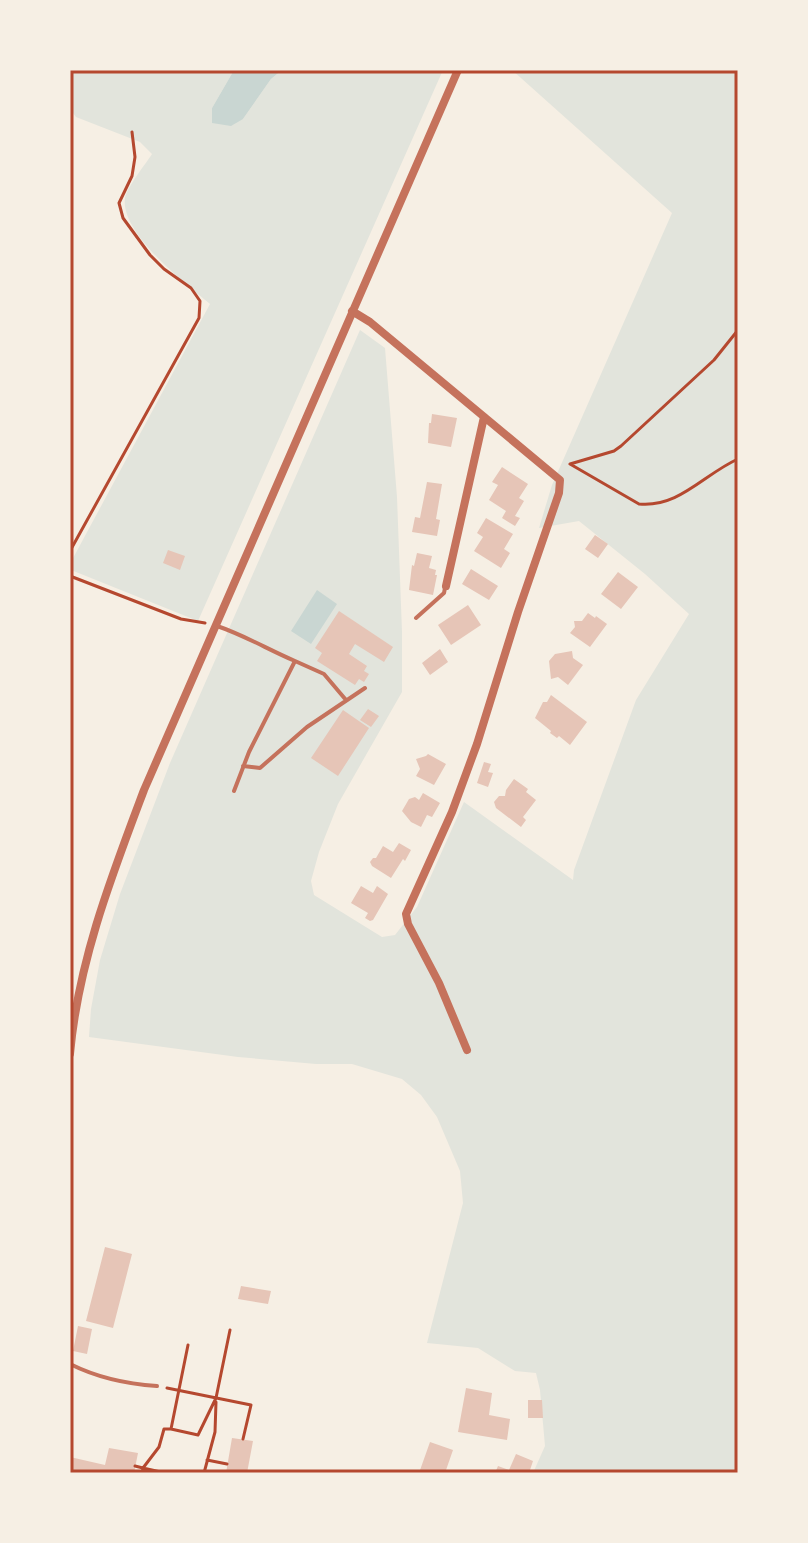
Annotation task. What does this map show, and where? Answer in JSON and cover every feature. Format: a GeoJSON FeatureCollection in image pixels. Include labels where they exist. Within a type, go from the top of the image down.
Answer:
{"type":"FeatureCollection","features":[{"type":"Feature","properties":{"kind":"street"},"geometry":{"type":"LineString","coordinates":[[70,1054],[83,976],[110,881],[144,790],[458,70]]}},
{"type":"Feature","properties":{"kind":"street"},"geometry":{"type":"LineString","coordinates":[[352,311],[370,322],[560,480],[477,744],[452,812],[406,914],[467,1050]]}},
{"type":"Feature","properties":{"kind":"street"},"geometry":{"type":"LineString","coordinates":[[446,586],[484,417]]}},
{"type":"Feature","properties":{"kind":"lane"},"geometry":{"type":"LineString","coordinates":[[416,618],[444,593],[446,586]]}},
{"type":"Feature","properties":{"kind":"lane"},"geometry":{"type":"LineString","coordinates":[[215,625],[324,674],[346,700]]}},
{"type":"Feature","properties":{"kind":"lane"},"geometry":{"type":"LineString","coordinates":[[234,791],[243,766],[295,661]]}},
{"type":"Feature","properties":{"kind":"lane"},"geometry":{"type":"LineString","coordinates":[[243,766],[260,768],[307,727],[365,688]]}},
{"type":"Feature","properties":{"kind":"lane"},"geometry":{"type":"LineString","coordinates":[[70,1364],[102,1379],[157,1386]]}},
{"type":"Feature","properties":{"kind":"path"},"geometry":{"type":"LineString","coordinates":[[70,551],[199,318],[200,301],[191,288],[150,255],[123,218],[119,203],[132,176],[135,157],[132,132]]}},
{"type":"Feature","properties":{"kind":"path"},"geometry":{"type":"LineString","coordinates":[[738,330],[714,360],[621,446],[570,464],[639,504],[652,505],[681,496],[738,459]]}},
{"type":"Feature","properties":{"kind":"path"},"geometry":{"type":"LineString","coordinates":[[70,576],[181,619],[215,625]]}},
{"type":"Feature","properties":{"kind":"path"},"geometry":{"type":"LineString","coordinates":[[204,1473],[215,1432],[216,1398],[230,1330]]}},
{"type":"Feature","properties":{"kind":"path"},"geometry":{"type":"LineString","coordinates":[[171,1429],[188,1345]]}},
{"type":"Feature","properties":{"kind":"path"},"geometry":{"type":"LineString","coordinates":[[157,1386],[251,1405],[243,1439]]}},
{"type":"Feature","properties":{"kind":"path"},"geometry":{"type":"LineString","coordinates":[[143,1470],[159,1447],[164,1429],[198,1435],[216,1398]]}},
{"type":"Feature","properties":{"kind":"path"},"geometry":{"type":"LineString","coordinates":[[207,1460],[227,1464]]}},
{"type":"Feature","properties":{"kind":"path"},"geometry":{"type":"LineString","coordinates":[[135,1466],[165,1473]]}},
{"type":"Feature","properties":{"kind":"shaded area"},"geometry":{"type":"Polygon","coordinates":[[[70,70],[234,70],[212,108],[243,119],[271,79],[282,70],[443,70],[198,621],[71,570],[72,560],[210,304],[156,256],[126,212],[126,193],[152,154],[140,142],[76,117],[70,109],[70,70]]]}},
{"type":"Feature","properties":{"kind":"shaded area"},"geometry":{"type":"Polygon","coordinates":[[[234,70],[282,70],[271,79],[243,119],[231,126],[212,123],[212,108],[234,70]]]}},
{"type":"Feature","properties":{"kind":"shaded area"},"geometry":{"type":"Polygon","coordinates":[[[512,70],[738,70],[738,1473],[533,1473],[545,1446],[536,1373],[515,1371],[478,1348],[427,1343],[463,1203],[460,1171],[437,1117],[421,1095],[402,1079],[352,1064],[238,1057],[89,1037],[100,960],[120,894],[170,763],[360,330],[385,348],[397,497],[402,692],[338,804],[311,881],[314,895],[382,937],[395,935],[417,907],[464,802],[573,880],[636,700],[689,614],[579,521],[539,528],[552,485],[672,213],[512,70]]]}},
{"type":"Feature","properties":{"kind":"shaded area"},"geometry":{"type":"Polygon","coordinates":[[[317,590],[337,604],[311,644],[291,631],[317,590]]]}},
{"type":"Feature","properties":{"kind":"building"},"geometry":{"type":"Polygon","coordinates":[[[432,414],[457,418],[451,447],[428,443],[432,414]]]}},
{"type":"Feature","properties":{"kind":"building"},"geometry":{"type":"Polygon","coordinates":[[[502,467],[528,484],[519,498],[524,501],[515,516],[520,518],[515,526],[502,518],[506,511],[489,500],[498,485],[492,482],[502,467]]]}},
{"type":"Feature","properties":{"kind":"building"},"geometry":{"type":"Polygon","coordinates":[[[427,482],[442,484],[436,519],[440,520],[437,536],[412,532],[415,517],[420,518],[427,482]]]}},
{"type":"Feature","properties":{"kind":"building"},"geometry":{"type":"Polygon","coordinates":[[[486,518],[513,534],[504,549],[510,553],[501,568],[474,551],[483,537],[477,533],[486,518]]]}},
{"type":"Feature","properties":{"kind":"building"},"geometry":{"type":"Polygon","coordinates":[[[595,535],[608,544],[598,558],[585,549],[595,535]]]}},
{"type":"Feature","properties":{"kind":"building"},"geometry":{"type":"Polygon","coordinates":[[[168,550],[185,556],[180,570],[163,563],[168,550]]]}},
{"type":"Feature","properties":{"kind":"building"},"geometry":{"type":"Polygon","coordinates":[[[417,553],[432,556],[429,568],[436,570],[437,575],[433,595],[409,590],[417,553]]]}},
{"type":"Feature","properties":{"kind":"building"},"geometry":{"type":"Polygon","coordinates":[[[471,569],[498,586],[489,600],[462,584],[471,569]]]}},
{"type":"Feature","properties":{"kind":"building"},"geometry":{"type":"Polygon","coordinates":[[[618,572],[638,587],[621,609],[601,594],[618,572]]]}},
{"type":"Feature","properties":{"kind":"building"},"geometry":{"type":"Polygon","coordinates":[[[468,605],[481,625],[451,645],[438,625],[468,605]]]}},
{"type":"Feature","properties":{"kind":"building"},"geometry":{"type":"Polygon","coordinates":[[[339,611],[393,647],[384,662],[355,644],[349,654],[367,666],[364,671],[369,674],[364,682],[359,679],[355,685],[317,661],[322,653],[315,648],[339,611]]]}},
{"type":"Feature","properties":{"kind":"building"},"geometry":{"type":"Polygon","coordinates":[[[588,613],[607,624],[590,647],[570,633],[575,627],[574,621],[582,621],[588,613]]]}},
{"type":"Feature","properties":{"kind":"building"},"geometry":{"type":"Polygon","coordinates":[[[440,649],[448,662],[430,675],[422,663],[440,649]]]}},
{"type":"Feature","properties":{"kind":"building"},"geometry":{"type":"Polygon","coordinates":[[[572,651],[573,658],[583,665],[568,685],[558,677],[551,679],[549,661],[555,654],[572,651]]]}},
{"type":"Feature","properties":{"kind":"building"},"geometry":{"type":"Polygon","coordinates":[[[551,695],[587,722],[570,745],[550,733],[535,718],[543,702],[547,702],[551,695]]]}},
{"type":"Feature","properties":{"kind":"building"},"geometry":{"type":"Polygon","coordinates":[[[368,709],[379,716],[371,727],[360,720],[368,709]]]}},
{"type":"Feature","properties":{"kind":"building"},"geometry":{"type":"Polygon","coordinates":[[[343,710],[369,728],[338,776],[311,758],[343,710]]]}},
{"type":"Feature","properties":{"kind":"building"},"geometry":{"type":"Polygon","coordinates":[[[428,754],[446,764],[434,785],[416,776],[420,769],[416,759],[428,754]]]}},
{"type":"Feature","properties":{"kind":"building"},"geometry":{"type":"Polygon","coordinates":[[[484,762],[491,764],[488,772],[493,773],[488,787],[477,783],[484,762]]]}},
{"type":"Feature","properties":{"kind":"building"},"geometry":{"type":"Polygon","coordinates":[[[514,779],[528,789],[526,792],[536,800],[523,817],[526,820],[521,827],[496,808],[494,802],[499,796],[505,796],[514,779]]]}},
{"type":"Feature","properties":{"kind":"building"},"geometry":{"type":"Polygon","coordinates":[[[423,793],[440,803],[432,817],[427,815],[421,827],[411,822],[402,811],[409,799],[415,797],[419,800],[423,793]]]}},
{"type":"Feature","properties":{"kind":"building"},"geometry":{"type":"Polygon","coordinates":[[[399,843],[411,850],[391,878],[370,862],[383,846],[393,852],[399,843]]]}},
{"type":"Feature","properties":{"kind":"building"},"geometry":{"type":"Polygon","coordinates":[[[361,886],[373,893],[377,886],[388,894],[370,921],[365,918],[368,913],[351,903],[361,886]]]}},
{"type":"Feature","properties":{"kind":"building"},"geometry":{"type":"Polygon","coordinates":[[[105,1247],[132,1254],[113,1328],[86,1321],[105,1247]]]}},
{"type":"Feature","properties":{"kind":"building"},"geometry":{"type":"Polygon","coordinates":[[[241,1286],[271,1291],[268,1304],[238,1299],[241,1286]]]}},
{"type":"Feature","properties":{"kind":"building"},"geometry":{"type":"Polygon","coordinates":[[[78,1326],[92,1329],[87,1354],[73,1351],[78,1326]]]}},
{"type":"Feature","properties":{"kind":"building"},"geometry":{"type":"Polygon","coordinates":[[[466,1388],[492,1393],[489,1415],[510,1419],[507,1440],[458,1432],[466,1388]]]}},
{"type":"Feature","properties":{"kind":"building"},"geometry":{"type":"Polygon","coordinates":[[[528,1400],[542,1400],[543,1418],[528,1418],[528,1400]]]}},
{"type":"Feature","properties":{"kind":"building"},"geometry":{"type":"Polygon","coordinates":[[[232,1438],[253,1441],[247,1473],[226,1473],[232,1438]]]}},
{"type":"Feature","properties":{"kind":"building"},"geometry":{"type":"Polygon","coordinates":[[[430,1442],[453,1450],[445,1473],[419,1473],[430,1442]]]}},
{"type":"Feature","properties":{"kind":"building"},"geometry":{"type":"Polygon","coordinates":[[[109,1448],[138,1453],[134,1473],[70,1473],[70,1457],[105,1465],[109,1448]]]}},
{"type":"Feature","properties":{"kind":"building"},"geometry":{"type":"Polygon","coordinates":[[[516,1454],[533,1461],[529,1473],[495,1473],[498,1466],[509,1470],[516,1454]]]}}]}
